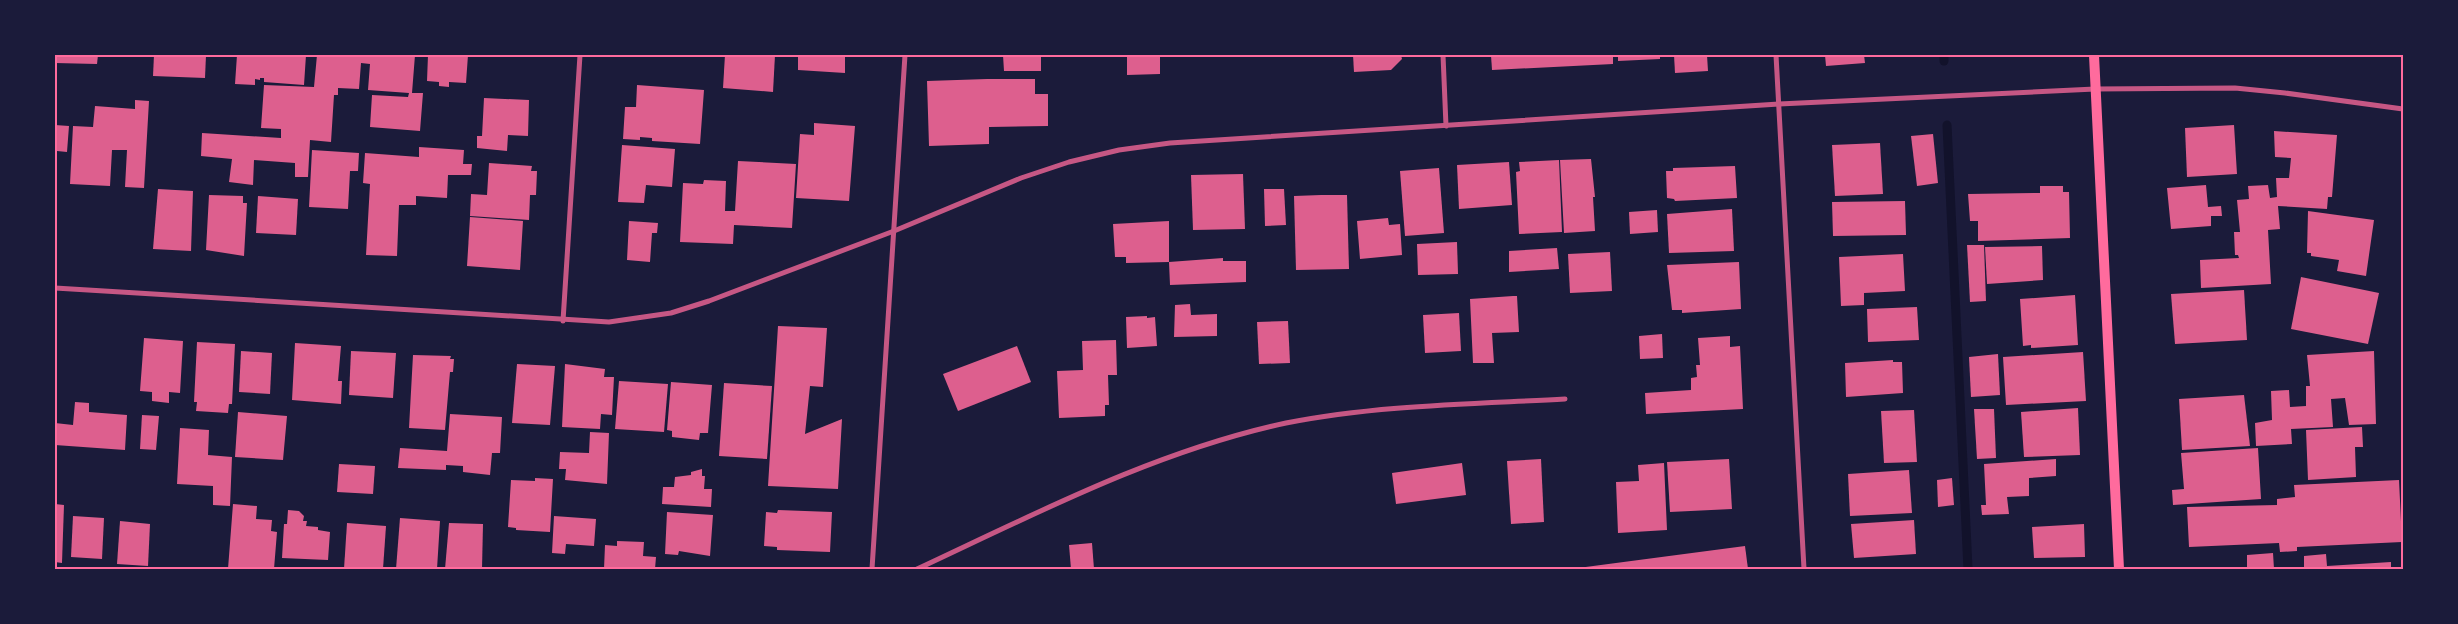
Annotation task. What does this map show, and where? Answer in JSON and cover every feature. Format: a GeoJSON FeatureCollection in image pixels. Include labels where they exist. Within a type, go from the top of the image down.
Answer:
{"type":"FeatureCollection","features":[{"type":"Feature","properties":{"kind":"main road"},"geometry":{"type":"LineString","coordinates":[[2094,55],[2119,569]]}},
{"type":"Feature","properties":{"kind":"street"},"geometry":{"type":"LineString","coordinates":[[563,321],[580,55]]}},
{"type":"Feature","properties":{"kind":"street"},"geometry":{"type":"LineString","coordinates":[[872,569],[905,55]]}},
{"type":"Feature","properties":{"kind":"street"},"geometry":{"type":"LineString","coordinates":[[1443,55],[1446,126]]}},
{"type":"Feature","properties":{"kind":"street"},"geometry":{"type":"LineString","coordinates":[[1776,55],[1804,569]]}},
{"type":"Feature","properties":{"kind":"street"},"geometry":{"type":"LineString","coordinates":[[55,288],[563,321],[609,322],[671,313],[894,231],[1021,178],[1069,162],[1119,150],[1170,143],[1779,104],[2095,89],[2234,88],[2403,109]]}},
{"type":"Feature","properties":{"kind":"street"},"geometry":{"type":"LineString","coordinates":[[918,569],[1136,469],[1196,447],[1241,434],[1288,423],[1349,414],[1565,399]]}},
{"type":"Feature","properties":{"kind":"building"},"geometry":{"type":"Polygon","coordinates":[[[55,55],[98,55],[97,64],[55,63],[55,55]]]}},
{"type":"Feature","properties":{"kind":"building"},"geometry":{"type":"Polygon","coordinates":[[[154,55],[206,55],[205,78],[153,76],[154,55]]]}},
{"type":"Feature","properties":{"kind":"building"},"geometry":{"type":"Polygon","coordinates":[[[237,55],[306,55],[304,85],[264,82],[264,78],[260,78],[260,80],[255,79],[255,85],[235,84],[237,55]]]}},
{"type":"Feature","properties":{"kind":"building"},"geometry":{"type":"Polygon","coordinates":[[[317,55],[415,55],[412,93],[423,93],[420,131],[370,127],[372,95],[408,97],[409,93],[368,90],[370,64],[361,63],[359,89],[338,88],[338,95],[334,95],[331,142],[310,140],[308,177],[295,177],[295,163],[254,160],[253,185],[229,182],[232,159],[201,156],[202,133],[281,138],[281,129],[261,128],[264,85],[314,87],[317,55]]]}},
{"type":"Feature","properties":{"kind":"building"},"geometry":{"type":"Polygon","coordinates":[[[428,55],[468,55],[466,83],[449,82],[449,87],[439,86],[439,82],[427,81],[428,55]]]}},
{"type":"Feature","properties":{"kind":"building"},"geometry":{"type":"Polygon","coordinates":[[[725,55],[775,55],[773,92],[723,88],[725,55]]]}},
{"type":"Feature","properties":{"kind":"building"},"geometry":{"type":"Polygon","coordinates":[[[798,55],[845,55],[845,73],[798,70],[798,55]]]}},
{"type":"Feature","properties":{"kind":"building"},"geometry":{"type":"Polygon","coordinates":[[[1003,55],[1041,55],[1041,71],[1004,71],[1003,55]]]}},
{"type":"Feature","properties":{"kind":"building"},"geometry":{"type":"Polygon","coordinates":[[[1127,55],[1160,55],[1160,74],[1127,75],[1127,55]]]}},
{"type":"Feature","properties":{"kind":"building"},"geometry":{"type":"Polygon","coordinates":[[[1353,55],[1401,55],[1402,59],[1391,70],[1354,72],[1353,55]]]}},
{"type":"Feature","properties":{"kind":"building"},"geometry":{"type":"Polygon","coordinates":[[[1491,55],[1613,55],[1613,64],[1492,70],[1491,55]]]}},
{"type":"Feature","properties":{"kind":"building"},"geometry":{"type":"Polygon","coordinates":[[[1618,55],[1660,55],[1660,59],[1618,61],[1618,55]]]}},
{"type":"Feature","properties":{"kind":"building"},"geometry":{"type":"Polygon","coordinates":[[[1674,55],[1707,55],[1708,71],[1675,73],[1674,55]]]}},
{"type":"Feature","properties":{"kind":"building"},"geometry":{"type":"Polygon","coordinates":[[[1825,55],[1864,55],[1865,63],[1826,66],[1825,55]]]}},
{"type":"Feature","properties":{"kind":"building"},"geometry":{"type":"Polygon","coordinates":[[[1035,79],[1035,94],[1048,94],[1048,126],[989,127],[989,144],[929,146],[927,81],[1035,79]]]}},
{"type":"Feature","properties":{"kind":"building"},"geometry":{"type":"Polygon","coordinates":[[[637,85],[704,90],[700,144],[652,141],[652,138],[640,137],[640,140],[623,139],[625,107],[636,107],[637,85]]]}},
{"type":"Feature","properties":{"kind":"building"},"geometry":{"type":"Polygon","coordinates":[[[484,98],[529,100],[528,136],[508,135],[507,151],[477,148],[477,136],[482,136],[484,98]]]}},
{"type":"Feature","properties":{"kind":"building"},"geometry":{"type":"Polygon","coordinates":[[[135,100],[149,101],[144,188],[125,187],[127,150],[112,150],[110,186],[70,184],[73,126],[93,127],[95,106],[135,109],[135,100]]]}},
{"type":"Feature","properties":{"kind":"building"},"geometry":{"type":"Polygon","coordinates":[[[814,123],[855,126],[849,201],[796,198],[800,134],[814,135],[814,123]]]}},
{"type":"Feature","properties":{"kind":"building"},"geometry":{"type":"Polygon","coordinates":[[[55,125],[69,126],[67,152],[57,151],[56,166],[55,125]]]}},
{"type":"Feature","properties":{"kind":"building"},"geometry":{"type":"Polygon","coordinates":[[[2234,125],[2237,174],[2187,177],[2185,128],[2234,125]]]}},
{"type":"Feature","properties":{"kind":"building"},"geometry":{"type":"Polygon","coordinates":[[[2274,131],[2337,135],[2332,197],[2328,197],[2327,209],[2278,206],[2280,229],[2268,230],[2271,284],[2201,288],[2200,260],[2239,258],[2238,255],[2235,255],[2234,232],[2240,232],[2237,200],[2249,199],[2248,186],[2268,185],[2270,198],[2277,197],[2276,178],[2289,178],[2291,158],[2275,157],[2274,131]]]}},
{"type":"Feature","properties":{"kind":"building"},"geometry":{"type":"Polygon","coordinates":[[[1933,134],[1938,183],[1917,186],[1911,136],[1933,134]]]}},
{"type":"Feature","properties":{"kind":"building"},"geometry":{"type":"Polygon","coordinates":[[[1880,143],[1883,194],[1835,196],[1832,145],[1880,143]]]}},
{"type":"Feature","properties":{"kind":"building"},"geometry":{"type":"Polygon","coordinates":[[[622,145],[675,149],[672,187],[646,185],[644,203],[618,202],[622,145]]]}},
{"type":"Feature","properties":{"kind":"building"},"geometry":{"type":"Polygon","coordinates":[[[419,147],[464,150],[463,164],[472,164],[471,175],[448,175],[447,198],[416,196],[416,205],[399,205],[397,256],[366,255],[370,184],[363,183],[365,153],[419,157],[419,147]]]}},
{"type":"Feature","properties":{"kind":"building"},"geometry":{"type":"Polygon","coordinates":[[[312,150],[359,153],[358,171],[350,171],[348,209],[309,207],[312,150]]]}},
{"type":"Feature","properties":{"kind":"building"},"geometry":{"type":"Polygon","coordinates":[[[1591,159],[1595,197],[1593,197],[1595,231],[1564,233],[1560,160],[1591,159]]]}},
{"type":"Feature","properties":{"kind":"building"},"geometry":{"type":"Polygon","coordinates":[[[1559,160],[1562,232],[1519,234],[1516,172],[1520,171],[1519,162],[1559,160]]]}},
{"type":"Feature","properties":{"kind":"building"},"geometry":{"type":"Polygon","coordinates":[[[738,161],[796,164],[792,228],[734,225],[733,244],[680,242],[683,183],[703,184],[704,180],[726,181],[725,211],[735,211],[738,161]]]}},
{"type":"Feature","properties":{"kind":"building"},"geometry":{"type":"Polygon","coordinates":[[[1509,162],[1512,205],[1459,209],[1457,165],[1509,162]]]}},
{"type":"Feature","properties":{"kind":"building"},"geometry":{"type":"Polygon","coordinates":[[[489,163],[532,166],[531,171],[537,171],[536,195],[530,195],[529,220],[470,216],[471,194],[487,195],[489,163]]]}},
{"type":"Feature","properties":{"kind":"building"},"geometry":{"type":"Polygon","coordinates":[[[1735,166],[1737,198],[1675,201],[1674,199],[1667,198],[1666,171],[1673,171],[1673,168],[1735,166]]]}},
{"type":"Feature","properties":{"kind":"building"},"geometry":{"type":"Polygon","coordinates":[[[1439,168],[1444,233],[1405,236],[1400,171],[1439,168]]]}},
{"type":"Feature","properties":{"kind":"building"},"geometry":{"type":"Polygon","coordinates":[[[1243,174],[1245,229],[1193,230],[1191,175],[1243,174]]]}},
{"type":"Feature","properties":{"kind":"building"},"geometry":{"type":"Polygon","coordinates":[[[2206,185],[2208,207],[2221,206],[2222,216],[2211,216],[2211,226],[2171,229],[2167,188],[2206,185]]]}},
{"type":"Feature","properties":{"kind":"building"},"geometry":{"type":"Polygon","coordinates":[[[2040,186],[2063,186],[2063,192],[2069,192],[2070,238],[1978,241],[1978,221],[1970,221],[1968,194],[2040,193],[2040,186]]]}},
{"type":"Feature","properties":{"kind":"building"},"geometry":{"type":"Polygon","coordinates":[[[158,189],[193,191],[191,251],[153,249],[158,189]]]}},
{"type":"Feature","properties":{"kind":"building"},"geometry":{"type":"Polygon","coordinates":[[[1264,189],[1284,189],[1286,225],[1265,226],[1264,189]]]}},
{"type":"Feature","properties":{"kind":"building"},"geometry":{"type":"Polygon","coordinates":[[[209,195],[243,196],[243,203],[247,203],[244,256],[206,250],[209,195]]]}},
{"type":"Feature","properties":{"kind":"building"},"geometry":{"type":"Polygon","coordinates":[[[1347,195],[1349,269],[1296,270],[1294,196],[1347,195]]]}},
{"type":"Feature","properties":{"kind":"building"},"geometry":{"type":"Polygon","coordinates":[[[258,196],[298,199],[296,235],[256,233],[258,196]]]}},
{"type":"Feature","properties":{"kind":"building"},"geometry":{"type":"Polygon","coordinates":[[[1905,201],[1906,235],[1833,236],[1832,202],[1905,201]]]}},
{"type":"Feature","properties":{"kind":"building"},"geometry":{"type":"Polygon","coordinates":[[[1732,209],[1734,251],[1669,253],[1667,214],[1732,209]]]}},
{"type":"Feature","properties":{"kind":"building"},"geometry":{"type":"Polygon","coordinates":[[[1657,210],[1658,232],[1630,234],[1629,212],[1657,210]]]}},
{"type":"Feature","properties":{"kind":"building"},"geometry":{"type":"Polygon","coordinates":[[[2308,211],[2374,220],[2366,276],[2337,271],[2339,260],[2311,256],[2311,253],[2307,253],[2308,211]]]}},
{"type":"Feature","properties":{"kind":"building"},"geometry":{"type":"Polygon","coordinates":[[[470,217],[523,221],[520,270],[467,266],[470,217]]]}},
{"type":"Feature","properties":{"kind":"building"},"geometry":{"type":"Polygon","coordinates":[[[1388,218],[1389,225],[1400,224],[1402,255],[1360,259],[1357,221],[1388,218]]]}},
{"type":"Feature","properties":{"kind":"building"},"geometry":{"type":"Polygon","coordinates":[[[629,221],[658,223],[657,233],[652,233],[650,262],[627,260],[629,221]]]}},
{"type":"Feature","properties":{"kind":"building"},"geometry":{"type":"Polygon","coordinates":[[[1169,221],[1169,262],[1126,263],[1126,257],[1115,257],[1113,224],[1169,221]]]}},
{"type":"Feature","properties":{"kind":"building"},"geometry":{"type":"Polygon","coordinates":[[[1457,242],[1458,274],[1418,275],[1417,244],[1457,242]]]}},
{"type":"Feature","properties":{"kind":"building"},"geometry":{"type":"Polygon","coordinates":[[[1967,245],[1984,245],[1986,301],[1970,302],[1967,245]]]}},
{"type":"Feature","properties":{"kind":"building"},"geometry":{"type":"Polygon","coordinates":[[[2042,246],[2043,280],[1987,284],[1985,247],[2042,246]]]}},
{"type":"Feature","properties":{"kind":"building"},"geometry":{"type":"Polygon","coordinates":[[[1557,248],[1559,269],[1509,272],[1509,251],[1557,248]]]}},
{"type":"Feature","properties":{"kind":"building"},"geometry":{"type":"Polygon","coordinates":[[[1610,252],[1612,291],[1570,293],[1568,254],[1610,252]]]}},
{"type":"Feature","properties":{"kind":"building"},"geometry":{"type":"Polygon","coordinates":[[[1903,254],[1905,291],[1864,293],[1864,305],[1841,306],[1839,257],[1903,254]]]}},
{"type":"Feature","properties":{"kind":"building"},"geometry":{"type":"Polygon","coordinates":[[[1223,258],[1223,261],[1246,261],[1246,282],[1170,285],[1169,262],[1223,258]]]}},
{"type":"Feature","properties":{"kind":"building"},"geometry":{"type":"Polygon","coordinates":[[[1739,262],[1741,309],[1682,313],[1682,310],[1672,310],[1667,265],[1739,262]]]}},
{"type":"Feature","properties":{"kind":"building"},"geometry":{"type":"Polygon","coordinates":[[[2301,277],[2379,293],[2368,344],[2291,329],[2301,277]]]}},
{"type":"Feature","properties":{"kind":"building"},"geometry":{"type":"Polygon","coordinates":[[[2244,290],[2247,340],[2175,344],[2171,294],[2244,290]]]}},
{"type":"Feature","properties":{"kind":"building"},"geometry":{"type":"Polygon","coordinates":[[[2075,295],[2078,345],[2031,348],[2031,345],[2023,346],[2020,299],[2075,295]]]}},
{"type":"Feature","properties":{"kind":"building"},"geometry":{"type":"Polygon","coordinates":[[[1517,296],[1519,332],[1492,333],[1494,363],[1473,363],[1470,299],[1517,296]]]}},
{"type":"Feature","properties":{"kind":"building"},"geometry":{"type":"Polygon","coordinates":[[[1190,304],[1191,315],[1217,314],[1217,336],[1174,337],[1175,305],[1190,304]]]}},
{"type":"Feature","properties":{"kind":"building"},"geometry":{"type":"Polygon","coordinates":[[[1917,307],[1919,340],[1868,342],[1867,309],[1917,307]]]}},
{"type":"Feature","properties":{"kind":"building"},"geometry":{"type":"Polygon","coordinates":[[[1459,313],[1461,351],[1425,353],[1423,315],[1459,313]]]}},
{"type":"Feature","properties":{"kind":"building"},"geometry":{"type":"Polygon","coordinates":[[[1147,316],[1147,318],[1155,317],[1157,346],[1127,348],[1126,317],[1147,316]]]}},
{"type":"Feature","properties":{"kind":"building"},"geometry":{"type":"Polygon","coordinates":[[[1288,321],[1290,363],[1259,364],[1257,322],[1288,321]]]}},
{"type":"Feature","properties":{"kind":"building"},"geometry":{"type":"Polygon","coordinates":[[[778,326],[827,328],[823,387],[810,386],[805,434],[842,419],[838,489],[768,486],[778,326]]]}},
{"type":"Feature","properties":{"kind":"building"},"geometry":{"type":"Polygon","coordinates":[[[1662,334],[1663,358],[1640,359],[1639,336],[1662,334]]]}},
{"type":"Feature","properties":{"kind":"building"},"geometry":{"type":"Polygon","coordinates":[[[1730,336],[1730,347],[1740,346],[1743,409],[1646,414],[1645,393],[1691,390],[1691,378],[1697,377],[1696,365],[1700,365],[1698,338],[1730,336]]]}},
{"type":"Feature","properties":{"kind":"building"},"geometry":{"type":"Polygon","coordinates":[[[144,338],[183,341],[180,393],[169,392],[169,403],[152,401],[152,392],[140,391],[144,338]]]}},
{"type":"Feature","properties":{"kind":"building"},"geometry":{"type":"Polygon","coordinates":[[[1116,340],[1117,375],[1108,375],[1109,405],[1105,405],[1105,416],[1059,418],[1057,371],[1083,370],[1082,341],[1116,340]]]}},
{"type":"Feature","properties":{"kind":"building"},"geometry":{"type":"Polygon","coordinates":[[[197,342],[235,344],[232,404],[229,404],[228,413],[196,411],[197,402],[194,402],[197,342]]]}},
{"type":"Feature","properties":{"kind":"building"},"geometry":{"type":"Polygon","coordinates":[[[295,343],[341,346],[338,381],[342,381],[341,404],[292,400],[295,343]]]}},
{"type":"Feature","properties":{"kind":"building"},"geometry":{"type":"Polygon","coordinates":[[[1017,346],[1031,382],[958,411],[943,374],[1017,346]]]}},
{"type":"Feature","properties":{"kind":"building"},"geometry":{"type":"Polygon","coordinates":[[[241,351],[272,353],[270,394],[239,392],[241,351]]]}},
{"type":"Feature","properties":{"kind":"building"},"geometry":{"type":"Polygon","coordinates":[[[351,351],[396,353],[393,398],[349,395],[351,351]]]}},
{"type":"Feature","properties":{"kind":"building"},"geometry":{"type":"Polygon","coordinates":[[[2374,351],[2376,424],[2349,425],[2345,398],[2331,399],[2333,427],[2291,429],[2292,444],[2256,446],[2255,423],[2272,420],[2271,391],[2289,390],[2290,407],[2306,406],[2306,386],[2310,386],[2307,355],[2374,351]]]}},
{"type":"Feature","properties":{"kind":"building"},"geometry":{"type":"Polygon","coordinates":[[[2083,352],[2086,401],[2006,405],[2003,357],[2083,352]]]}},
{"type":"Feature","properties":{"kind":"building"},"geometry":{"type":"Polygon","coordinates":[[[1998,354],[2000,395],[1971,397],[1969,357],[1998,354]]]}},
{"type":"Feature","properties":{"kind":"building"},"geometry":{"type":"Polygon","coordinates":[[[413,355],[451,356],[450,359],[454,359],[453,372],[450,372],[445,430],[409,428],[413,355]]]}},
{"type":"Feature","properties":{"kind":"building"},"geometry":{"type":"Polygon","coordinates":[[[1893,360],[1893,362],[1902,362],[1903,393],[1846,397],[1845,363],[1893,360]]]}},
{"type":"Feature","properties":{"kind":"building"},"geometry":{"type":"Polygon","coordinates":[[[517,364],[555,366],[550,425],[512,423],[517,364]]]}},
{"type":"Feature","properties":{"kind":"building"},"geometry":{"type":"Polygon","coordinates":[[[565,364],[605,369],[604,377],[614,377],[612,415],[601,414],[600,429],[562,427],[565,364]]]}},
{"type":"Feature","properties":{"kind":"building"},"geometry":{"type":"Polygon","coordinates":[[[619,381],[668,384],[664,432],[615,429],[619,381]]]}},
{"type":"Feature","properties":{"kind":"building"},"geometry":{"type":"Polygon","coordinates":[[[671,382],[712,385],[708,433],[700,433],[699,440],[672,437],[672,431],[667,430],[671,382]]]}},
{"type":"Feature","properties":{"kind":"building"},"geometry":{"type":"Polygon","coordinates":[[[724,383],[772,386],[767,459],[719,456],[724,383]]]}},
{"type":"Feature","properties":{"kind":"building"},"geometry":{"type":"Polygon","coordinates":[[[2244,395],[2250,446],[2182,450],[2179,399],[2244,395]]]}},
{"type":"Feature","properties":{"kind":"building"},"geometry":{"type":"Polygon","coordinates":[[[75,402],[89,403],[89,412],[127,415],[125,450],[55,445],[55,423],[73,425],[75,402]]]}},
{"type":"Feature","properties":{"kind":"building"},"geometry":{"type":"Polygon","coordinates":[[[2078,408],[2080,455],[2024,457],[2021,412],[2078,408]]]}},
{"type":"Feature","properties":{"kind":"building"},"geometry":{"type":"Polygon","coordinates":[[[1974,409],[1994,409],[1996,458],[1977,459],[1974,409]]]}},
{"type":"Feature","properties":{"kind":"building"},"geometry":{"type":"Polygon","coordinates":[[[1914,410],[1917,462],[1884,463],[1881,411],[1914,410]]]}},
{"type":"Feature","properties":{"kind":"building"},"geometry":{"type":"Polygon","coordinates":[[[238,412],[287,416],[283,460],[235,457],[238,412]]]}},
{"type":"Feature","properties":{"kind":"building"},"geometry":{"type":"Polygon","coordinates":[[[450,414],[502,417],[500,453],[492,453],[490,475],[463,472],[463,466],[446,465],[446,470],[398,468],[400,448],[447,451],[450,414]]]}},
{"type":"Feature","properties":{"kind":"building"},"geometry":{"type":"Polygon","coordinates":[[[142,415],[159,416],[156,450],[140,449],[142,415]]]}},
{"type":"Feature","properties":{"kind":"building"},"geometry":{"type":"Polygon","coordinates":[[[2362,427],[2363,447],[2355,447],[2356,477],[2308,480],[2306,430],[2362,427]]]}},
{"type":"Feature","properties":{"kind":"building"},"geometry":{"type":"Polygon","coordinates":[[[180,428],[209,430],[208,455],[232,457],[230,506],[213,505],[213,486],[177,484],[180,428]]]}},
{"type":"Feature","properties":{"kind":"building"},"geometry":{"type":"Polygon","coordinates":[[[590,432],[609,433],[607,484],[565,480],[566,469],[559,469],[560,452],[589,453],[590,432]]]}},
{"type":"Feature","properties":{"kind":"building"},"geometry":{"type":"Polygon","coordinates":[[[2258,448],[2261,499],[2173,505],[2172,490],[2184,489],[2181,453],[2258,448]]]}},
{"type":"Feature","properties":{"kind":"building"},"geometry":{"type":"Polygon","coordinates":[[[1541,459],[1544,522],[1511,524],[1507,461],[1541,459]]]}},
{"type":"Feature","properties":{"kind":"building"},"geometry":{"type":"Polygon","coordinates":[[[1729,459],[1732,509],[1670,512],[1667,462],[1729,459]]]}},
{"type":"Feature","properties":{"kind":"building"},"geometry":{"type":"Polygon","coordinates":[[[2056,459],[2056,476],[2029,478],[2029,496],[2007,497],[2009,514],[1982,515],[1981,505],[1986,505],[1984,464],[2056,459]]]}},
{"type":"Feature","properties":{"kind":"building"},"geometry":{"type":"Polygon","coordinates":[[[1462,463],[1466,495],[1396,504],[1392,473],[1462,463]]]}},
{"type":"Feature","properties":{"kind":"building"},"geometry":{"type":"Polygon","coordinates":[[[1664,463],[1667,530],[1618,533],[1616,482],[1639,481],[1638,465],[1664,463]]]}},
{"type":"Feature","properties":{"kind":"building"},"geometry":{"type":"Polygon","coordinates":[[[339,464],[375,466],[373,494],[337,492],[339,464]]]}},
{"type":"Feature","properties":{"kind":"building"},"geometry":{"type":"Polygon","coordinates":[[[702,469],[702,476],[705,476],[704,489],[712,489],[711,507],[662,504],[663,487],[674,487],[675,477],[691,475],[691,472],[702,469]]]}},
{"type":"Feature","properties":{"kind":"building"},"geometry":{"type":"Polygon","coordinates":[[[1909,470],[1912,513],[1850,516],[1848,474],[1909,470]]]}},
{"type":"Feature","properties":{"kind":"building"},"geometry":{"type":"Polygon","coordinates":[[[535,478],[553,479],[550,532],[516,530],[516,528],[508,527],[511,480],[535,481],[535,478]]]}},
{"type":"Feature","properties":{"kind":"building"},"geometry":{"type":"Polygon","coordinates":[[[1952,478],[1954,505],[1938,507],[1937,480],[1952,478]]]}},
{"type":"Feature","properties":{"kind":"building"},"geometry":{"type":"Polygon","coordinates":[[[2399,480],[2402,542],[2297,547],[2297,551],[2280,552],[2279,543],[2189,547],[2187,507],[2277,505],[2277,499],[2295,497],[2294,485],[2399,480]]]}},
{"type":"Feature","properties":{"kind":"building"},"geometry":{"type":"Polygon","coordinates":[[[55,504],[64,505],[62,563],[55,562],[55,504]]]}},
{"type":"Feature","properties":{"kind":"building"},"geometry":{"type":"Polygon","coordinates":[[[233,504],[257,506],[256,519],[272,520],[271,531],[277,532],[274,569],[228,569],[233,504]]]}},
{"type":"Feature","properties":{"kind":"building"},"geometry":{"type":"Polygon","coordinates":[[[288,510],[299,511],[304,516],[303,521],[307,521],[306,526],[318,527],[318,530],[330,532],[328,560],[282,558],[284,524],[287,524],[288,510]]]}},
{"type":"Feature","properties":{"kind":"building"},"geometry":{"type":"Polygon","coordinates":[[[778,510],[832,512],[830,552],[777,550],[777,547],[764,546],[766,512],[777,513],[778,510]]]}},
{"type":"Feature","properties":{"kind":"building"},"geometry":{"type":"Polygon","coordinates":[[[667,512],[713,515],[710,556],[679,551],[678,555],[665,554],[667,512]]]}},
{"type":"Feature","properties":{"kind":"building"},"geometry":{"type":"Polygon","coordinates":[[[73,516],[104,518],[102,559],[71,557],[73,516]]]}},
{"type":"Feature","properties":{"kind":"building"},"geometry":{"type":"Polygon","coordinates":[[[554,516],[596,519],[594,546],[566,544],[565,554],[552,553],[554,516]]]}},
{"type":"Feature","properties":{"kind":"building"},"geometry":{"type":"Polygon","coordinates":[[[400,518],[440,521],[437,569],[396,569],[400,518]]]}},
{"type":"Feature","properties":{"kind":"building"},"geometry":{"type":"Polygon","coordinates":[[[1914,520],[1916,554],[1854,558],[1851,524],[1914,520]]]}},
{"type":"Feature","properties":{"kind":"building"},"geometry":{"type":"Polygon","coordinates":[[[120,521],[150,524],[148,566],[117,564],[120,521]]]}},
{"type":"Feature","properties":{"kind":"building"},"geometry":{"type":"Polygon","coordinates":[[[347,523],[386,526],[383,569],[344,569],[347,523]]]}},
{"type":"Feature","properties":{"kind":"building"},"geometry":{"type":"Polygon","coordinates":[[[449,523],[483,524],[482,569],[445,569],[449,523]]]}},
{"type":"Feature","properties":{"kind":"building"},"geometry":{"type":"Polygon","coordinates":[[[2084,524],[2085,557],[2034,558],[2032,527],[2084,524]]]}},
{"type":"Feature","properties":{"kind":"building"},"geometry":{"type":"Polygon","coordinates":[[[617,541],[644,542],[643,556],[656,557],[655,569],[604,569],[605,545],[617,546],[617,541]]]}},
{"type":"Feature","properties":{"kind":"building"},"geometry":{"type":"Polygon","coordinates":[[[1092,543],[1094,569],[1071,569],[1069,545],[1092,543]]]}},
{"type":"Feature","properties":{"kind":"building"},"geometry":{"type":"Polygon","coordinates":[[[1745,546],[1748,569],[1578,569],[1578,568],[1745,546]]]}},
{"type":"Feature","properties":{"kind":"building"},"geometry":{"type":"Polygon","coordinates":[[[2273,553],[2274,569],[2247,569],[2247,555],[2273,553]]]}},
{"type":"Feature","properties":{"kind":"building"},"geometry":{"type":"Polygon","coordinates":[[[2326,554],[2327,566],[2391,562],[2391,569],[2304,569],[2304,556],[2326,554]]]}},
{"type":"Feature","properties":{"kind":"waterway"},"geometry":{"type":"LineString","coordinates":[[1944,55],[1944,61]]}},
{"type":"Feature","properties":{"kind":"waterway"},"geometry":{"type":"LineString","coordinates":[[1947,125],[1968,569]]}}]}
